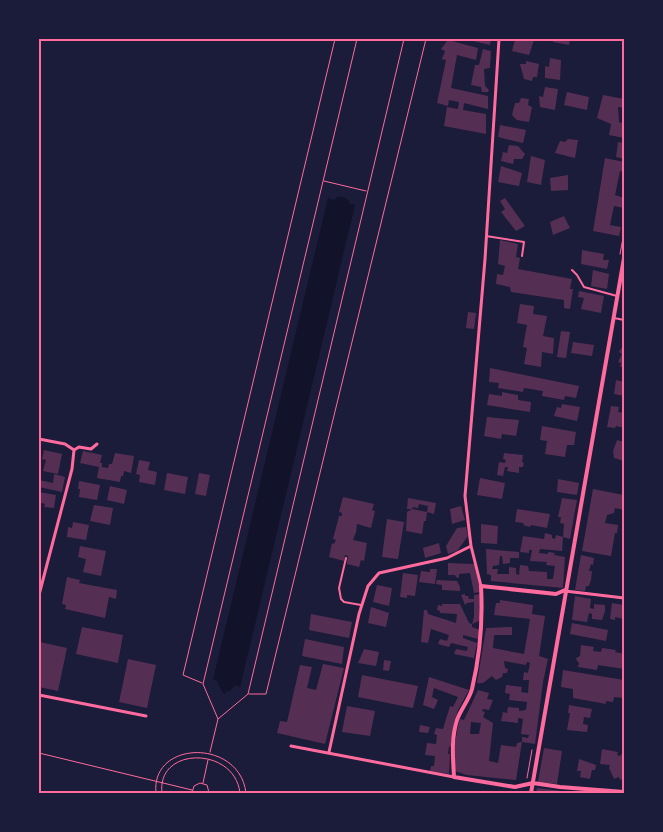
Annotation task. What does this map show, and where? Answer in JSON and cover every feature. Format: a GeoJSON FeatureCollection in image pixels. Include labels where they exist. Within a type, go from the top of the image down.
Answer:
{"type":"FeatureCollection","features":[{"type":"Feature","properties":{"kind":"street"},"geometry":{"type":"LineString","coordinates":[[454,777],[453,743],[457,720],[471,692],[479,654],[482,610],[481,586],[471,546],[465,496],[486,236],[499,39]]}},
{"type":"Feature","properties":{"kind":"street"},"geometry":{"type":"LineString","coordinates":[[531,793],[624,258]]}},
{"type":"Feature","properties":{"kind":"street"},"geometry":{"type":"LineString","coordinates":[[39,439],[65,444],[74,450]]}},
{"type":"Feature","properties":{"kind":"street"},"geometry":{"type":"LineString","coordinates":[[74,450],[80,447],[92,449],[97,444]]}},
{"type":"Feature","properties":{"kind":"street"},"geometry":{"type":"LineString","coordinates":[[39,595],[72,469],[74,450]]}},
{"type":"Feature","properties":{"kind":"street"},"geometry":{"type":"LineString","coordinates":[[329,752],[361,605],[368,586],[379,573],[447,558],[471,546]]}},
{"type":"Feature","properties":{"kind":"street"},"geometry":{"type":"LineString","coordinates":[[481,586],[556,594],[565,590],[624,598]]}},
{"type":"Feature","properties":{"kind":"street"},"geometry":{"type":"LineString","coordinates":[[39,695],[146,716]]}},
{"type":"Feature","properties":{"kind":"street"},"geometry":{"type":"LineString","coordinates":[[291,746],[515,787],[533,783],[624,792]]}},
{"type":"Feature","properties":{"kind":"lane"},"geometry":{"type":"LineString","coordinates":[[486,236],[524,242],[522,256]]}},
{"type":"Feature","properties":{"kind":"lane"},"geometry":{"type":"LineString","coordinates":[[572,270],[584,288],[619,295]]}},
{"type":"Feature","properties":{"kind":"lane"},"geometry":{"type":"LineString","coordinates":[[614,318],[624,320]]}},
{"type":"Feature","properties":{"kind":"lane"},"geometry":{"type":"LineString","coordinates":[[346,558],[339,588],[341,599],[344,602],[361,605]]}},
{"type":"Feature","properties":{"kind":"path"},"geometry":{"type":"LineString","coordinates":[[203,684],[183,675],[335,39]]}},
{"type":"Feature","properties":{"kind":"path"},"geometry":{"type":"LineString","coordinates":[[210,754],[218,719],[203,684],[357,39]]}},
{"type":"Feature","properties":{"kind":"path"},"geometry":{"type":"LineString","coordinates":[[218,719],[248,694],[404,39]]}},
{"type":"Feature","properties":{"kind":"path"},"geometry":{"type":"LineString","coordinates":[[248,694],[266,694],[426,39]]}},
{"type":"Feature","properties":{"kind":"path"},"geometry":{"type":"LineString","coordinates":[[323,181],[368,192]]}},
{"type":"Feature","properties":{"kind":"path"},"geometry":{"type":"LineString","coordinates":[[156,793],[157,781],[164,767],[176,757],[193,752],[210,754],[226,760],[242,779],[246,793]]}},
{"type":"Feature","properties":{"kind":"path"},"geometry":{"type":"LineString","coordinates":[[39,753],[192,790]]}},
{"type":"Feature","properties":{"kind":"path"},"geometry":{"type":"LineString","coordinates":[[162,793],[162,783],[168,770],[179,762],[193,758],[209,759],[229,769],[237,781],[240,793]]}},
{"type":"Feature","properties":{"kind":"path"},"geometry":{"type":"LineString","coordinates":[[203,783],[209,759]]}},
{"type":"Feature","properties":{"kind":"path"},"geometry":{"type":"LineString","coordinates":[[192,793],[196,784],[203,783],[208,787],[209,793]]}},
{"type":"Feature","properties":{"kind":"shaded area"},"geometry":{"type":"Polygon","coordinates":[[[337,197],[345,198],[350,204],[355,205],[240,687],[235,685],[224,694],[218,681],[213,680],[328,198],[334,200],[337,197]]]}},
{"type":"Feature","properties":{"kind":"building"},"geometry":{"type":"Polygon","coordinates":[[[464,39],[491,39],[490,45],[464,39]]]}},
{"type":"Feature","properties":{"kind":"building"},"geometry":{"type":"Polygon","coordinates":[[[515,39],[534,40],[529,55],[512,51],[515,39]]]}},
{"type":"Feature","properties":{"kind":"building"},"geometry":{"type":"Polygon","coordinates":[[[554,39],[570,39],[569,45],[553,42],[554,39]]]}},
{"type":"Feature","properties":{"kind":"building"},"geometry":{"type":"Polygon","coordinates":[[[448,40],[478,48],[476,60],[457,55],[451,88],[488,96],[488,109],[464,103],[463,110],[486,114],[486,134],[444,126],[447,107],[458,109],[459,102],[449,100],[448,106],[437,103],[446,60],[442,59],[445,51],[441,49],[448,40]]]}},
{"type":"Feature","properties":{"kind":"building"},"geometry":{"type":"Polygon","coordinates":[[[483,49],[491,51],[490,68],[484,69],[485,86],[489,90],[488,92],[482,92],[481,87],[471,85],[475,65],[479,65],[483,49]]]}},
{"type":"Feature","properties":{"kind":"building"},"geometry":{"type":"Polygon","coordinates":[[[550,58],[561,60],[560,80],[545,78],[545,66],[549,67],[550,58]]]}},
{"type":"Feature","properties":{"kind":"building"},"geometry":{"type":"Polygon","coordinates":[[[526,61],[539,64],[537,77],[533,77],[532,81],[524,79],[520,64],[526,64],[526,61]]]}},
{"type":"Feature","properties":{"kind":"building"},"geometry":{"type":"Polygon","coordinates":[[[545,87],[558,89],[555,110],[540,107],[539,96],[543,97],[545,87]]]}},
{"type":"Feature","properties":{"kind":"building"},"geometry":{"type":"Polygon","coordinates":[[[567,92],[589,97],[587,110],[564,105],[567,92]]]}},
{"type":"Feature","properties":{"kind":"building"},"geometry":{"type":"Polygon","coordinates":[[[603,95],[624,99],[624,108],[618,107],[619,122],[624,124],[624,138],[609,135],[611,124],[597,118],[603,95]]]}},
{"type":"Feature","properties":{"kind":"building"},"geometry":{"type":"Polygon","coordinates":[[[521,98],[529,99],[528,105],[532,107],[529,122],[517,120],[512,115],[515,103],[519,103],[521,98]]]}},
{"type":"Feature","properties":{"kind":"building"},"geometry":{"type":"Polygon","coordinates":[[[500,125],[526,130],[523,143],[498,137],[500,125]]]}},
{"type":"Feature","properties":{"kind":"building"},"geometry":{"type":"Polygon","coordinates":[[[568,139],[578,140],[575,158],[555,153],[560,141],[565,142],[568,139]]]}},
{"type":"Feature","properties":{"kind":"building"},"geometry":{"type":"Polygon","coordinates":[[[618,142],[624,143],[624,159],[616,157],[618,142]]]}},
{"type":"Feature","properties":{"kind":"building"},"geometry":{"type":"Polygon","coordinates":[[[509,145],[518,146],[525,154],[522,159],[514,159],[513,164],[501,161],[503,152],[507,153],[509,145]]]}},
{"type":"Feature","properties":{"kind":"building"},"geometry":{"type":"Polygon","coordinates":[[[531,156],[545,160],[541,185],[527,182],[531,156]]]}},
{"type":"Feature","properties":{"kind":"building"},"geometry":{"type":"Polygon","coordinates":[[[605,158],[624,162],[624,172],[620,171],[615,195],[624,198],[624,208],[614,206],[610,225],[621,227],[619,236],[593,231],[605,158]]]}},
{"type":"Feature","properties":{"kind":"building"},"geometry":{"type":"Polygon","coordinates":[[[501,166],[522,173],[519,186],[498,182],[501,166]]]}},
{"type":"Feature","properties":{"kind":"building"},"geometry":{"type":"Polygon","coordinates":[[[568,175],[568,190],[551,191],[550,178],[568,175]]]}},
{"type":"Feature","properties":{"kind":"building"},"geometry":{"type":"Polygon","coordinates":[[[505,198],[525,226],[516,231],[501,212],[505,209],[500,201],[505,198]]]}},
{"type":"Feature","properties":{"kind":"building"},"geometry":{"type":"Polygon","coordinates":[[[564,216],[570,228],[553,235],[550,222],[564,216]]]}},
{"type":"Feature","properties":{"kind":"building"},"geometry":{"type":"Polygon","coordinates":[[[500,240],[518,244],[516,257],[520,258],[518,269],[572,279],[570,289],[573,289],[570,309],[564,308],[564,300],[511,292],[510,287],[496,284],[497,274],[503,275],[505,266],[498,264],[500,240]]]}},
{"type":"Feature","properties":{"kind":"building"},"geometry":{"type":"Polygon","coordinates":[[[582,250],[604,254],[603,260],[609,260],[607,269],[581,264],[582,250]]]}},
{"type":"Feature","properties":{"kind":"building"},"geometry":{"type":"Polygon","coordinates":[[[593,270],[609,274],[607,289],[591,286],[593,270]]]}},
{"type":"Feature","properties":{"kind":"building"},"geometry":{"type":"Polygon","coordinates":[[[579,291],[604,296],[601,313],[581,309],[584,298],[578,297],[579,291]]]}},
{"type":"Feature","properties":{"kind":"building"},"geometry":{"type":"Polygon","coordinates":[[[520,304],[534,306],[533,314],[547,316],[543,336],[554,338],[553,354],[542,352],[541,367],[524,364],[527,348],[523,347],[527,325],[517,323],[520,304]]]}},
{"type":"Feature","properties":{"kind":"building"},"geometry":{"type":"Polygon","coordinates":[[[468,312],[476,313],[474,329],[466,328],[468,312]]]}},
{"type":"Feature","properties":{"kind":"building"},"geometry":{"type":"Polygon","coordinates":[[[561,331],[570,332],[566,358],[557,357],[561,331]]]}},
{"type":"Feature","properties":{"kind":"building"},"geometry":{"type":"Polygon","coordinates":[[[573,342],[594,345],[592,356],[571,353],[573,342]]]}},
{"type":"Feature","properties":{"kind":"building"},"geometry":{"type":"Polygon","coordinates":[[[624,344],[624,367],[620,367],[621,363],[618,362],[622,354],[619,352],[624,344]]]}},
{"type":"Feature","properties":{"kind":"building"},"geometry":{"type":"Polygon","coordinates":[[[490,368],[579,386],[576,398],[565,396],[564,400],[542,396],[543,391],[524,388],[523,392],[498,388],[499,383],[489,382],[490,368]]]}},
{"type":"Feature","properties":{"kind":"building"},"geometry":{"type":"Polygon","coordinates":[[[616,380],[624,382],[624,396],[614,394],[616,380]]]}},
{"type":"Feature","properties":{"kind":"building"},"geometry":{"type":"Polygon","coordinates":[[[502,392],[518,395],[518,400],[531,402],[530,412],[487,405],[489,394],[502,396],[502,392]]]}},
{"type":"Feature","properties":{"kind":"building"},"geometry":{"type":"Polygon","coordinates":[[[562,404],[580,407],[577,421],[554,416],[557,407],[561,408],[562,404]]]}},
{"type":"Feature","properties":{"kind":"building"},"geometry":{"type":"Polygon","coordinates":[[[611,406],[619,407],[618,412],[624,413],[624,428],[616,426],[615,428],[607,427],[611,406]]]}},
{"type":"Feature","properties":{"kind":"building"},"geometry":{"type":"Polygon","coordinates":[[[487,417],[519,420],[516,436],[502,434],[501,439],[484,436],[487,417]]]}},
{"type":"Feature","properties":{"kind":"building"},"geometry":{"type":"Polygon","coordinates":[[[542,426],[576,432],[574,445],[567,445],[565,457],[545,454],[547,441],[540,440],[542,426]]]}},
{"type":"Feature","properties":{"kind":"building"},"geometry":{"type":"Polygon","coordinates":[[[617,440],[624,442],[624,461],[614,458],[613,451],[617,440]]]}},
{"type":"Feature","properties":{"kind":"building"},"geometry":{"type":"Polygon","coordinates":[[[44,450],[62,454],[58,474],[43,471],[46,460],[42,459],[44,450]]]}},
{"type":"Feature","properties":{"kind":"building"},"geometry":{"type":"Polygon","coordinates":[[[83,451],[102,455],[100,463],[102,463],[102,467],[108,468],[109,464],[112,464],[115,453],[134,456],[131,473],[124,471],[120,482],[97,478],[99,467],[80,463],[83,451]]]}},
{"type":"Feature","properties":{"kind":"building"},"geometry":{"type":"Polygon","coordinates":[[[504,453],[523,455],[522,462],[524,463],[523,467],[519,467],[519,473],[507,471],[508,467],[505,467],[503,476],[497,475],[499,462],[505,463],[506,460],[503,459],[504,453]]]}},
{"type":"Feature","properties":{"kind":"building"},"geometry":{"type":"Polygon","coordinates":[[[139,460],[150,462],[148,470],[157,472],[155,485],[139,482],[140,475],[136,474],[139,460]]]}},
{"type":"Feature","properties":{"kind":"building"},"geometry":{"type":"Polygon","coordinates":[[[167,473],[188,477],[185,494],[164,490],[167,473]]]}},
{"type":"Feature","properties":{"kind":"building"},"geometry":{"type":"Polygon","coordinates":[[[199,473],[210,475],[206,496],[195,494],[199,473]]]}},
{"type":"Feature","properties":{"kind":"building"},"geometry":{"type":"Polygon","coordinates":[[[54,474],[65,477],[62,492],[39,487],[39,480],[53,483],[54,474]]]}},
{"type":"Feature","properties":{"kind":"building"},"geometry":{"type":"Polygon","coordinates":[[[480,478],[505,483],[502,499],[477,495],[480,478]]]}},
{"type":"Feature","properties":{"kind":"building"},"geometry":{"type":"Polygon","coordinates":[[[558,479],[579,483],[577,495],[557,492],[558,479]]]}},
{"type":"Feature","properties":{"kind":"building"},"geometry":{"type":"Polygon","coordinates":[[[79,481],[100,485],[97,500],[79,497],[79,481]]]}},
{"type":"Feature","properties":{"kind":"building"},"geometry":{"type":"Polygon","coordinates":[[[110,486],[127,490],[124,504],[107,500],[110,486]]]}},
{"type":"Feature","properties":{"kind":"building"},"geometry":{"type":"Polygon","coordinates":[[[593,489],[624,495],[624,510],[615,508],[614,513],[607,515],[605,523],[618,525],[611,556],[582,551],[593,489]]]}},
{"type":"Feature","properties":{"kind":"building"},"geometry":{"type":"Polygon","coordinates":[[[39,492],[56,495],[54,508],[44,507],[45,504],[39,502],[39,492]]]}},
{"type":"Feature","properties":{"kind":"building"},"geometry":{"type":"Polygon","coordinates":[[[343,497],[374,504],[372,510],[375,511],[371,528],[357,524],[353,540],[367,543],[364,561],[361,560],[359,567],[347,564],[348,556],[345,555],[344,561],[329,557],[332,543],[334,544],[336,540],[333,539],[339,516],[342,516],[342,513],[339,512],[343,497]]]}},
{"type":"Feature","properties":{"kind":"building"},"geometry":{"type":"Polygon","coordinates":[[[408,498],[436,503],[434,514],[427,512],[428,506],[419,504],[418,508],[407,509],[408,498]]]}},
{"type":"Feature","properties":{"kind":"building"},"geometry":{"type":"Polygon","coordinates":[[[562,498],[577,500],[570,539],[563,537],[564,524],[560,523],[561,517],[558,517],[562,498]]]}},
{"type":"Feature","properties":{"kind":"building"},"geometry":{"type":"Polygon","coordinates":[[[94,505],[113,508],[110,525],[90,521],[94,505]]]}},
{"type":"Feature","properties":{"kind":"building"},"geometry":{"type":"Polygon","coordinates":[[[461,506],[465,520],[452,524],[450,509],[461,506]]]}},
{"type":"Feature","properties":{"kind":"building"},"geometry":{"type":"Polygon","coordinates":[[[412,509],[427,512],[422,534],[406,531],[407,512],[412,509]]]}},
{"type":"Feature","properties":{"kind":"building"},"geometry":{"type":"Polygon","coordinates":[[[517,509],[550,514],[547,528],[531,525],[530,527],[523,525],[524,523],[515,522],[517,509]]]}},
{"type":"Feature","properties":{"kind":"building"},"geometry":{"type":"Polygon","coordinates":[[[387,519],[404,522],[398,559],[382,557],[387,519]]]}},
{"type":"Feature","properties":{"kind":"building"},"geometry":{"type":"Polygon","coordinates":[[[73,522],[89,525],[86,540],[67,537],[68,527],[72,528],[73,522]]]}},
{"type":"Feature","properties":{"kind":"building"},"geometry":{"type":"Polygon","coordinates":[[[481,524],[498,526],[497,544],[481,543],[481,524]]]}},
{"type":"Feature","properties":{"kind":"building"},"geometry":{"type":"Polygon","coordinates":[[[466,527],[468,536],[457,551],[448,554],[446,546],[457,528],[466,527]]]}},
{"type":"Feature","properties":{"kind":"building"},"geometry":{"type":"Polygon","coordinates":[[[545,533],[552,535],[552,538],[555,539],[556,535],[563,537],[562,551],[540,549],[539,553],[555,553],[554,555],[565,557],[563,588],[491,581],[491,575],[487,574],[486,549],[519,552],[519,558],[510,558],[510,563],[503,564],[502,556],[500,556],[499,565],[493,566],[492,569],[498,569],[497,574],[509,574],[509,567],[516,568],[516,574],[519,575],[520,565],[528,566],[529,571],[547,572],[547,579],[553,579],[555,566],[546,565],[547,562],[530,561],[532,550],[529,550],[529,553],[520,552],[523,536],[544,539],[545,533]]]}},
{"type":"Feature","properties":{"kind":"building"},"geometry":{"type":"Polygon","coordinates":[[[439,543],[441,553],[425,558],[423,548],[439,543]]]}},
{"type":"Feature","properties":{"kind":"building"},"geometry":{"type":"Polygon","coordinates":[[[80,546],[106,551],[101,576],[83,572],[86,559],[78,557],[80,546]]]}},
{"type":"Feature","properties":{"kind":"building"},"geometry":{"type":"Polygon","coordinates":[[[581,555],[594,558],[593,565],[591,564],[589,571],[592,571],[591,580],[589,586],[586,586],[585,591],[575,590],[581,555]]]}},
{"type":"Feature","properties":{"kind":"building"},"geometry":{"type":"Polygon","coordinates":[[[448,563],[474,564],[478,573],[480,592],[474,593],[470,573],[459,574],[459,578],[455,575],[448,575],[448,563]]]}},
{"type":"Feature","properties":{"kind":"building"},"geometry":{"type":"Polygon","coordinates":[[[430,569],[437,569],[435,584],[419,582],[421,571],[430,572],[430,569]]]}},
{"type":"Feature","properties":{"kind":"building"},"geometry":{"type":"Polygon","coordinates":[[[403,573],[418,575],[415,596],[407,595],[407,598],[400,597],[403,573]]]}},
{"type":"Feature","properties":{"kind":"building"},"geometry":{"type":"Polygon","coordinates":[[[67,577],[80,580],[79,583],[117,590],[116,599],[109,597],[105,618],[65,609],[66,605],[62,604],[67,577]]]}},
{"type":"Feature","properties":{"kind":"building"},"geometry":{"type":"Polygon","coordinates":[[[437,580],[457,581],[460,591],[442,590],[442,585],[436,584],[437,580]]]}},
{"type":"Feature","properties":{"kind":"building"},"geometry":{"type":"Polygon","coordinates":[[[377,585],[392,588],[389,606],[373,602],[377,585]]]}},
{"type":"Feature","properties":{"kind":"building"},"geometry":{"type":"Polygon","coordinates":[[[465,594],[469,599],[474,599],[474,595],[480,594],[481,614],[479,621],[472,624],[474,602],[465,605],[461,595],[465,594]]]}},
{"type":"Feature","properties":{"kind":"building"},"geometry":{"type":"Polygon","coordinates":[[[575,596],[591,599],[590,608],[594,609],[594,604],[605,605],[602,620],[592,619],[592,614],[589,613],[587,622],[572,620],[575,596]]]}},
{"type":"Feature","properties":{"kind":"building"},"geometry":{"type":"Polygon","coordinates":[[[500,600],[533,605],[532,614],[545,616],[539,656],[548,659],[535,744],[522,742],[522,737],[528,738],[529,735],[521,734],[523,719],[518,718],[518,723],[501,721],[503,712],[507,713],[508,707],[519,708],[519,711],[526,710],[527,702],[509,700],[510,694],[505,693],[506,685],[522,687],[521,692],[528,693],[529,680],[523,680],[524,672],[528,673],[530,663],[527,662],[526,665],[504,661],[505,668],[508,669],[507,673],[503,673],[502,677],[496,680],[492,676],[483,683],[477,683],[486,628],[512,627],[512,635],[494,635],[493,648],[524,654],[530,619],[494,615],[496,603],[500,603],[500,600]]]}},
{"type":"Feature","properties":{"kind":"building"},"geometry":{"type":"Polygon","coordinates":[[[612,603],[624,605],[624,619],[615,617],[615,620],[610,619],[612,603]]]}},
{"type":"Feature","properties":{"kind":"building"},"geometry":{"type":"Polygon","coordinates":[[[442,604],[460,604],[472,627],[480,630],[478,639],[463,635],[463,638],[477,643],[474,658],[454,654],[456,649],[467,651],[468,647],[451,643],[449,647],[438,644],[440,639],[447,641],[449,635],[431,629],[428,643],[421,642],[424,610],[427,610],[428,614],[456,623],[457,614],[440,613],[437,610],[438,605],[442,606],[442,604]]]}},
{"type":"Feature","properties":{"kind":"building"},"geometry":{"type":"Polygon","coordinates":[[[371,607],[389,613],[386,627],[368,623],[371,607]]]}},
{"type":"Feature","properties":{"kind":"building"},"geometry":{"type":"Polygon","coordinates":[[[311,614],[352,622],[349,638],[309,630],[311,614]]]}},
{"type":"Feature","properties":{"kind":"building"},"geometry":{"type":"Polygon","coordinates":[[[572,623],[608,630],[606,641],[570,634],[572,623]]]}},
{"type":"Feature","properties":{"kind":"building"},"geometry":{"type":"Polygon","coordinates":[[[82,627],[123,635],[118,663],[76,654],[82,627]]]}},
{"type":"Feature","properties":{"kind":"building"},"geometry":{"type":"Polygon","coordinates":[[[305,639],[344,647],[342,664],[302,656],[305,639]]]}},
{"type":"Feature","properties":{"kind":"building"},"geometry":{"type":"Polygon","coordinates":[[[40,642],[67,648],[58,691],[39,687],[40,642]]]}},
{"type":"Feature","properties":{"kind":"building"},"geometry":{"type":"Polygon","coordinates":[[[581,645],[594,647],[593,651],[601,652],[602,648],[616,650],[615,652],[624,654],[624,669],[598,665],[597,670],[578,667],[579,663],[576,658],[580,656],[581,645]]]}},
{"type":"Feature","properties":{"kind":"building"},"geometry":{"type":"Polygon","coordinates":[[[364,649],[379,652],[376,666],[358,663],[364,649]]]}},
{"type":"Feature","properties":{"kind":"building"},"geometry":{"type":"Polygon","coordinates":[[[128,659],[156,665],[147,708],[119,702],[128,659]]]}},
{"type":"Feature","properties":{"kind":"building"},"geometry":{"type":"Polygon","coordinates":[[[384,660],[391,661],[389,671],[383,670],[384,660]]]}},
{"type":"Feature","properties":{"kind":"building"},"geometry":{"type":"Polygon","coordinates":[[[323,664],[344,668],[325,744],[277,733],[280,721],[287,722],[300,665],[312,667],[307,688],[316,690],[323,664]]]}},
{"type":"Feature","properties":{"kind":"building"},"geometry":{"type":"Polygon","coordinates":[[[563,670],[624,680],[624,698],[614,697],[613,702],[606,701],[606,704],[573,698],[573,689],[561,687],[563,670]]]}},
{"type":"Feature","properties":{"kind":"building"},"geometry":{"type":"Polygon","coordinates":[[[362,675],[418,686],[413,708],[358,697],[362,675]]]}},
{"type":"Feature","properties":{"kind":"building"},"geometry":{"type":"Polygon","coordinates":[[[429,677],[469,690],[458,710],[454,723],[451,747],[449,746],[448,754],[450,754],[449,774],[430,771],[431,766],[434,766],[435,756],[425,755],[427,743],[436,744],[437,735],[434,734],[436,728],[443,729],[450,706],[453,707],[458,697],[434,688],[432,697],[438,700],[434,709],[423,705],[429,677]]]}},
{"type":"Feature","properties":{"kind":"building"},"geometry":{"type":"Polygon","coordinates":[[[478,690],[489,693],[487,699],[493,700],[489,710],[483,709],[482,711],[485,712],[483,717],[493,723],[489,761],[498,763],[501,745],[516,747],[517,743],[522,742],[516,780],[467,775],[455,771],[455,744],[458,726],[460,719],[464,720],[478,690]],[[471,722],[470,734],[479,734],[481,723],[471,722]]]}},
{"type":"Feature","properties":{"kind":"building"},"geometry":{"type":"Polygon","coordinates":[[[569,705],[592,709],[590,718],[584,717],[583,724],[588,725],[587,732],[567,730],[570,713],[568,713],[569,705]]]}},
{"type":"Feature","properties":{"kind":"building"},"geometry":{"type":"Polygon","coordinates":[[[347,706],[375,711],[370,736],[342,732],[347,706]]]}},
{"type":"Feature","properties":{"kind":"building"},"geometry":{"type":"Polygon","coordinates":[[[420,725],[430,727],[428,733],[419,732],[420,725]]]}},
{"type":"Feature","properties":{"kind":"building"},"geometry":{"type":"Polygon","coordinates":[[[544,748],[562,751],[557,784],[538,782],[544,748]]]}},
{"type":"Feature","properties":{"kind":"building"},"geometry":{"type":"Polygon","coordinates":[[[602,749],[618,752],[617,755],[620,756],[624,751],[624,766],[622,767],[624,778],[620,780],[619,777],[614,779],[609,768],[610,765],[600,764],[602,749]]]}},
{"type":"Feature","properties":{"kind":"building"},"geometry":{"type":"Polygon","coordinates":[[[579,759],[596,765],[595,770],[592,770],[590,779],[580,777],[581,771],[577,771],[579,759]]]}},
{"type":"Feature","properties":{"kind":"building"},"geometry":{"type":"Polygon","coordinates":[[[537,788],[571,792],[571,793],[536,793],[537,788]]]}}]}
